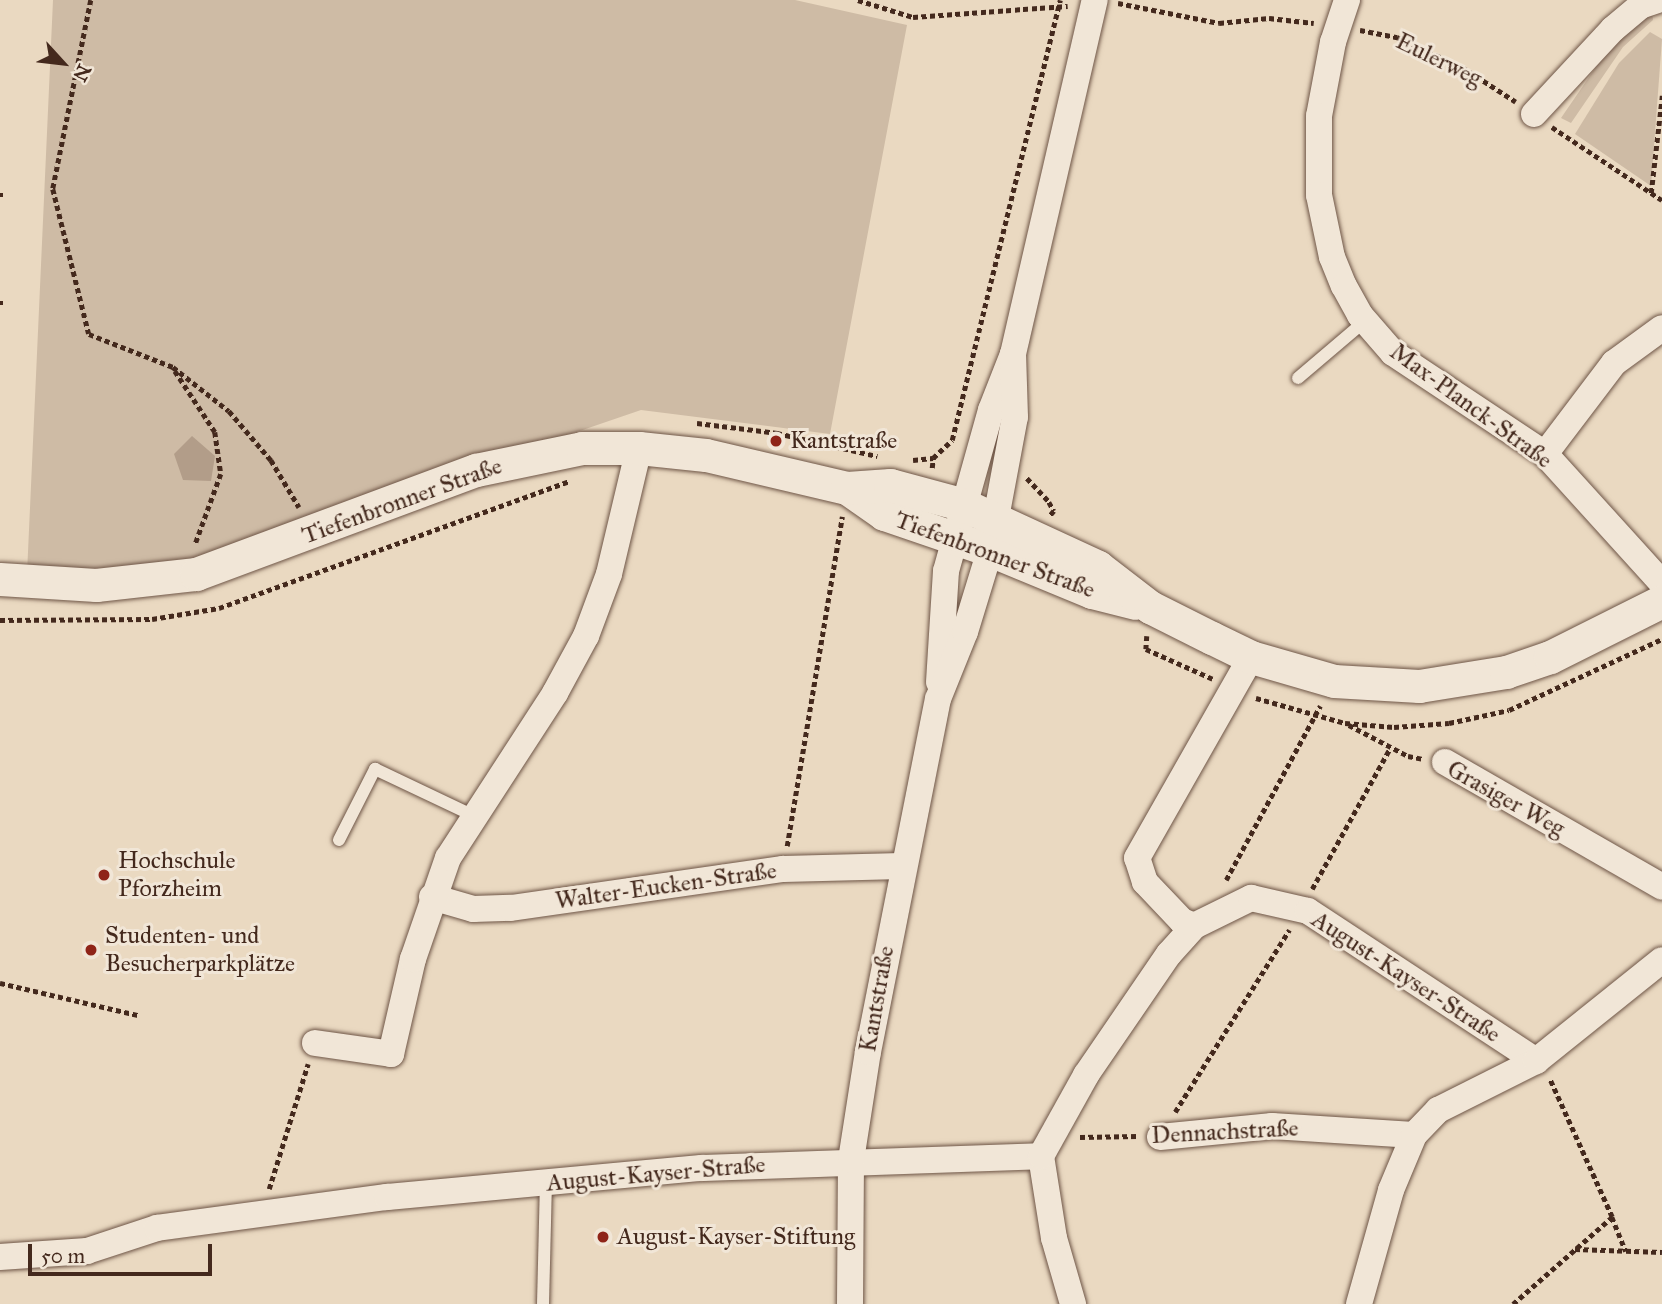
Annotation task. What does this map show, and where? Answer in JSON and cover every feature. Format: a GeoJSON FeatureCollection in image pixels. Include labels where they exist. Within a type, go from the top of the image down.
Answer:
{"type":"FeatureCollection","features":[{"type":"Feature","properties":{"kind":"street","name":"Max-Planck-Straße"},"geometry":{"type":"LineString","coordinates":[[1347,0],[1337,25],[1319,116],[1319,195],[1332,257],[1365,321],[1393,353],[1545,454],[1662,583]]}},
{"type":"Feature","properties":{"kind":"street"},"geometry":{"type":"LineString","coordinates":[[1534,114],[1613,29],[1640,6],[1657,0]]}},
{"type":"Feature","properties":{"kind":"street","name":"Kantstraße"},"geometry":{"type":"LineString","coordinates":[[938,699],[965,632],[993,534],[1015,416],[1013,354],[1021,278],[1073,63],[1095,1]]}},
{"type":"Feature","properties":{"kind":"street"},"geometry":{"type":"LineString","coordinates":[[1545,454],[1614,363],[1662,328]]}},
{"type":"Feature","properties":{"kind":"street","name":"Kantstraße"},"geometry":{"type":"LineString","coordinates":[[850,1304],[851,1160],[902,866],[938,699],[946,570],[991,410],[1013,354]]}},
{"type":"Feature","properties":{"kind":"street"},"geometry":{"type":"LineString","coordinates":[[315,1043],[391,1054],[432,897],[472,815],[555,693],[586,636],[609,574],[639,448]]}},
{"type":"Feature","properties":{"kind":"street","name":"Tiefenbronner Straße"},"geometry":{"type":"LineString","coordinates":[[0,579],[96,585],[196,574],[476,470],[582,449],[639,448],[706,456],[844,504],[884,514],[955,538],[993,534]]}},
{"type":"Feature","properties":{"kind":"street","name":"Tiefenbronner Straße"},"geometry":{"type":"LineString","coordinates":[[844,504],[890,485],[964,505],[993,534],[1092,592],[1150,607],[1251,657],[1334,681],[1419,686],[1506,672],[1550,657],[1662,601]]}},
{"type":"Feature","properties":{"kind":"street"},"geometry":{"type":"LineString","coordinates":[[1194,926],[1182,921],[1144,882],[1137,858],[1251,657]]}},
{"type":"Feature","properties":{"kind":"street","name":"Grasiger Weg"},"geometry":{"type":"LineString","coordinates":[[1445,762],[1662,887]]}},
{"type":"Feature","properties":{"kind":"street","name":"Walter-Eucken-Straße"},"geometry":{"type":"LineString","coordinates":[[432,897],[472,909],[512,908],[783,869],[902,866]]}},
{"type":"Feature","properties":{"kind":"street","name":"August-Kayser-Straße"},"geometry":{"type":"LineString","coordinates":[[0,1257],[88,1251],[157,1228],[387,1197],[851,1160],[1041,1156],[1133,1001],[1194,926],[1251,898],[1301,910],[1356,940],[1536,1061]]}},
{"type":"Feature","properties":{"kind":"street"},"geometry":{"type":"LineString","coordinates":[[1360,1304],[1391,1190],[1414,1135],[1438,1110],[1536,1061],[1596,1017],[1662,960]]}},
{"type":"Feature","properties":{"kind":"street","name":"Dennachstraße"},"geometry":{"type":"LineString","coordinates":[[1160,1137],[1272,1126],[1414,1135]]}},
{"type":"Feature","properties":{"kind":"street"},"geometry":{"type":"LineString","coordinates":[[1041,1156],[1054,1238],[1073,1304]]}},
{"type":"Feature","properties":{"kind":"lane"},"geometry":{"type":"LineString","coordinates":[[1298,378],[1327,360],[1365,321]]}},
{"type":"Feature","properties":{"kind":"lane"},"geometry":{"type":"LineString","coordinates":[[339,840],[375,769],[472,815]]}},
{"type":"Feature","properties":{"kind":"lane"},"geometry":{"type":"LineString","coordinates":[[543,1304],[546,1183]]}},
{"type":"Feature","properties":{"kind":"path"},"geometry":{"type":"LineString","coordinates":[[90,0],[53,189],[89,334],[173,367],[229,411],[271,460],[302,513]]}},
{"type":"Feature","properties":{"kind":"path","name":"Eulerweg"},"geometry":{"type":"LineString","coordinates":[[858,0],[913,17],[1041,5],[1058,8],[1095,1],[1219,23],[1269,18],[1337,25],[1397,37],[1462,67],[1662,200]]}},
{"type":"Feature","properties":{"kind":"path"},"geometry":{"type":"LineString","coordinates":[[928,494],[933,457],[952,440],[1060,0]]}},
{"type":"Feature","properties":{"kind":"path"},"geometry":{"type":"LineString","coordinates":[[1651,193],[1662,96]]}},
{"type":"Feature","properties":{"kind":"path"},"geometry":{"type":"LineString","coordinates":[[173,367],[215,432],[221,474],[193,549]]}},
{"type":"Feature","properties":{"kind":"path"},"geometry":{"type":"LineString","coordinates":[[0,620],[152,619],[219,608],[579,478]]}},
{"type":"Feature","properties":{"kind":"path"},"geometry":{"type":"LineString","coordinates":[[828,516],[844,504]]}},
{"type":"Feature","properties":{"kind":"path"},"geometry":{"type":"LineString","coordinates":[[844,504],[852,523]]}},
{"type":"Feature","properties":{"kind":"path"},"geometry":{"type":"LineString","coordinates":[[783,869],[844,504]]}},
{"type":"Feature","properties":{"kind":"path"},"geometry":{"type":"LineString","coordinates":[[1226,880],[1334,681]]}},
{"type":"Feature","properties":{"kind":"path","name":"Grasiger Weg"},"geometry":{"type":"LineString","coordinates":[[1345,723],[1390,748],[1445,762]]}},
{"type":"Feature","properties":{"kind":"path"},"geometry":{"type":"LineString","coordinates":[[1160,1137],[1301,910],[1390,748]]}},
{"type":"Feature","properties":{"kind":"path"},"geometry":{"type":"LineString","coordinates":[[0,983],[138,1015]]}},
{"type":"Feature","properties":{"kind":"path"},"geometry":{"type":"LineString","coordinates":[[267,1195],[315,1043]]}},
{"type":"Feature","properties":{"kind":"path"},"geometry":{"type":"LineString","coordinates":[[1536,1061],[1554,1084],[1626,1252]]}},
{"type":"Feature","properties":{"kind":"path","name":"Dennachstraße"},"geometry":{"type":"LineString","coordinates":[[1078,1138],[1160,1137]]}},
{"type":"Feature","properties":{"kind":"path"},"geometry":{"type":"LineString","coordinates":[[1513,1304],[1612,1217]]}},
{"type":"Feature","properties":{"kind":"path"},"geometry":{"type":"LineString","coordinates":[[1574,1249],[1662,1252]]}},
{"type":"Feature","properties":{"kind":"shaded area"},"geometry":{"type":"Polygon","coordinates":[[[53,0],[795,0],[907,25],[830,434],[641,410],[192,564],[27,574],[53,0]]]}},
{"type":"Feature","properties":{"kind":"shaded area"},"geometry":{"type":"Polygon","coordinates":[[[1652,11],[1653,20],[1623,47],[1571,123],[1561,118],[1609,48],[1652,11]]]}},
{"type":"Feature","properties":{"kind":"shaded area"},"geometry":{"type":"Polygon","coordinates":[[[1650,32],[1662,39],[1651,186],[1575,134],[1619,63],[1650,32]]]}},
{"type":"Feature","properties":{"kind":"shaded area"},"geometry":{"type":"Polygon","coordinates":[[[192,436],[215,456],[211,481],[183,480],[174,454],[192,436]]]}},
{"type":"Feature","properties":{"kind":"place","name":"Kantstraße"},"geometry":{"type":"Point","coordinates":[776,441]}},
{"type":"Feature","properties":{"kind":"place","name":"Hochschule Pforzheim"},"geometry":{"type":"Point","coordinates":[104,875]}},
{"type":"Feature","properties":{"kind":"place","name":"Studenten- und Besucherparkplätze"},"geometry":{"type":"Point","coordinates":[91,950]}},
{"type":"Feature","properties":{"kind":"place","name":"August-Kayser-Stiftung"},"geometry":{"type":"Point","coordinates":[603,1237]}}]}
